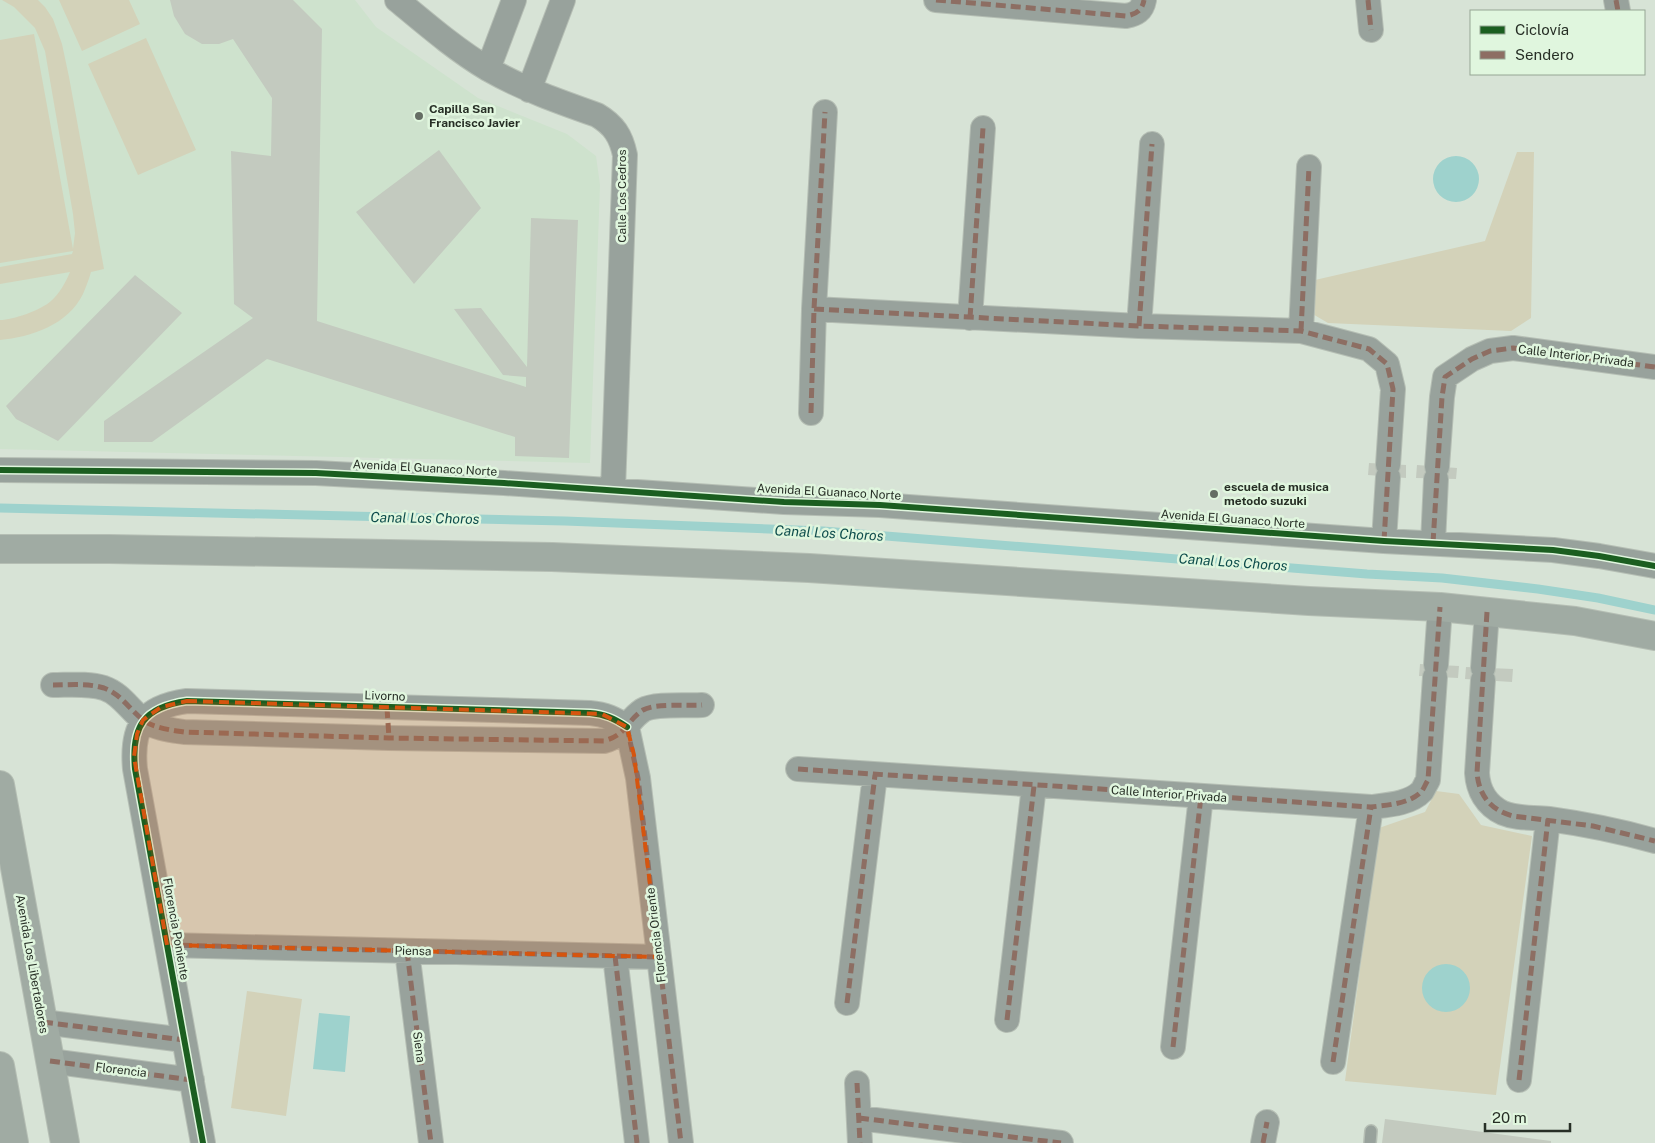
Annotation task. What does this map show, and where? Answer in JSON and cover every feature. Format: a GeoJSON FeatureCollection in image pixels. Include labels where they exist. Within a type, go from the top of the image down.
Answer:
{"type":"FeatureCollection","features":[{"type":"Feature","properties":{"kind":"street","name":"Calle Los Cedros"},"geometry":{"type":"LineString","coordinates":[[397,0],[442,37],[488,69],[530,90],[597,116],[608,122],[616,130],[622,142],[625,155],[614,490]]}},
{"type":"Feature","properties":{"kind":"street"},"geometry":{"type":"LineString","coordinates":[[488,69],[514,0]]}},
{"type":"Feature","properties":{"kind":"street"},"geometry":{"type":"LineString","coordinates":[[530,90],[563,0]]}},
{"type":"Feature","properties":{"kind":"street"},"geometry":{"type":"LineString","coordinates":[[936,0],[1126,16],[1138,12],[1144,0]]}},
{"type":"Feature","properties":{"kind":"street"},"geometry":{"type":"LineString","coordinates":[[1368,0],[1371,30]]}},
{"type":"Feature","properties":{"kind":"street"},"geometry":{"type":"LineString","coordinates":[[811,413],[814,310],[825,112]]}},
{"type":"Feature","properties":{"kind":"street"},"geometry":{"type":"LineString","coordinates":[[970,318],[983,128]]}},
{"type":"Feature","properties":{"kind":"street"},"geometry":{"type":"LineString","coordinates":[[1139,326],[1152,144]]}},
{"type":"Feature","properties":{"kind":"street"},"geometry":{"type":"LineString","coordinates":[[1301,331],[1309,167]]}},
{"type":"Feature","properties":{"kind":"street"},"geometry":{"type":"LineString","coordinates":[[814,310],[1139,326],[1301,331],[1369,349],[1387,364],[1393,389],[1384,541]]}},
{"type":"Feature","properties":{"kind":"street","name":"Calle Interior Privada"},"geometry":{"type":"LineString","coordinates":[[1433,543],[1442,397],[1445,377],[1472,359],[1490,351],[1513,348],[1655,367]]}},
{"type":"Feature","properties":{"kind":"street","name":"Avenida El Guanaco Norte"},"geometry":{"type":"LineString","coordinates":[[0,470],[316,473],[784,502],[880,505],[1384,541],[1554,550],[1655,566]]}},
{"type":"Feature","properties":{"kind":"street"},"geometry":{"type":"LineString","coordinates":[[0,549],[109,549],[591,559],[809,568],[1309,601],[1440,607],[1574,621],[1655,636]]}},
{"type":"Feature","properties":{"kind":"street","name":"Calle Interior Privada"},"geometry":{"type":"LineString","coordinates":[[798,769],[1371,807],[1390,805],[1409,800],[1421,791],[1428,780],[1440,607]]}},
{"type":"Feature","properties":{"kind":"street"},"geometry":{"type":"LineString","coordinates":[[1487,612],[1477,773],[1481,792],[1494,808],[1513,816],[1548,819],[1601,828],[1655,841]]}},
{"type":"Feature","properties":{"kind":"street"},"geometry":{"type":"LineString","coordinates":[[53,685],[103,688],[118,696],[144,720],[165,729],[184,732],[604,742],[621,734],[637,715],[650,707],[702,705]]}},
{"type":"Feature","properties":{"kind":"street","name":"Livorno"},"geometry":{"type":"LineString","coordinates":[[144,720],[161,707],[187,701],[387,708],[590,712],[613,718],[627,727]]}},
{"type":"Feature","properties":{"kind":"street","name":"Livorno"},"geometry":{"type":"LineString","coordinates":[[387,708],[389,738]]}},
{"type":"Feature","properties":{"kind":"street","name":"Florencia Poniente"},"geometry":{"type":"LineString","coordinates":[[144,720],[134,745],[136,769],[203,1143]]}},
{"type":"Feature","properties":{"kind":"street","name":"Florencia Oriente"},"geometry":{"type":"LineString","coordinates":[[627,727],[638,778],[681,1143]]}},
{"type":"Feature","properties":{"kind":"street"},"geometry":{"type":"LineString","coordinates":[[847,1003],[875,775]]}},
{"type":"Feature","properties":{"kind":"street"},"geometry":{"type":"LineString","coordinates":[[1008,1020],[1034,786]]}},
{"type":"Feature","properties":{"kind":"street"},"geometry":{"type":"LineString","coordinates":[[1173,1047],[1201,796]]}},
{"type":"Feature","properties":{"kind":"street","name":"Avenida Los Libertadores"},"geometry":{"type":"LineString","coordinates":[[2,801],[65,1143]]}},
{"type":"Feature","properties":{"kind":"street"},"geometry":{"type":"LineString","coordinates":[[1333,1062],[1371,807]]}},
{"type":"Feature","properties":{"kind":"street"},"geometry":{"type":"LineString","coordinates":[[1519,1080],[1548,819]]}},
{"type":"Feature","properties":{"kind":"street","name":"Piensa"},"geometry":{"type":"LineString","coordinates":[[167,945],[659,957]]}},
{"type":"Feature","properties":{"kind":"street","name":"Siena"},"geometry":{"type":"LineString","coordinates":[[407,951],[430,1143]]}},
{"type":"Feature","properties":{"kind":"street"},"geometry":{"type":"LineString","coordinates":[[616,956],[638,1143]]}},
{"type":"Feature","properties":{"kind":"street"},"geometry":{"type":"LineString","coordinates":[[43,1022],[184,1040]]}},
{"type":"Feature","properties":{"kind":"street","name":"Florencia"},"geometry":{"type":"LineString","coordinates":[[50,1061],[192,1080]]}},
{"type":"Feature","properties":{"kind":"street"},"geometry":{"type":"LineString","coordinates":[[0,1066],[14,1143]]}},
{"type":"Feature","properties":{"kind":"street"},"geometry":{"type":"LineString","coordinates":[[857,1083],[860,1143]]}},
{"type":"Feature","properties":{"kind":"street"},"geometry":{"type":"LineString","coordinates":[[859,1118],[1062,1143]]}},
{"type":"Feature","properties":{"kind":"lane"},"geometry":{"type":"LineString","coordinates":[[1370,1143],[1371,1131]]}},
{"type":"Feature","properties":{"kind":"highlighted area"},"geometry":{"type":"Polygon","coordinates":[[[187,701],[602,714],[627,727],[634,755],[659,957],[167,945],[134,757],[137,734],[143,720],[161,707],[187,701]]]}},
{"type":"Feature","properties":{"kind":"shaded area"},"geometry":{"type":"Polygon","coordinates":[[[0,0],[355,0],[376,27],[478,98],[567,134],[596,156],[600,185],[590,463],[0,449],[0,0]]]}},
{"type":"Feature","properties":{"kind":"shaded area"},"geometry":{"type":"Polygon","coordinates":[[[2,0],[38,0],[53,19],[62,44],[69,77],[104,269],[91,272],[83,294],[76,305],[68,314],[48,328],[24,336],[0,340],[0,320],[27,314],[41,308],[54,298],[70,272],[0,284],[0,267],[72,254],[73,251],[0,263],[0,40],[34,34],[73,249],[75,233],[45,51],[35,28],[14,7],[2,0]]]}},
{"type":"Feature","properties":{"kind":"shaded area"},"geometry":{"type":"Polygon","coordinates":[[[59,0],[129,0],[140,24],[82,51],[59,0]]]}},
{"type":"Feature","properties":{"kind":"shaded area"},"geometry":{"type":"Polygon","coordinates":[[[146,38],[196,150],[138,175],[88,64],[146,38]]]}},
{"type":"Feature","properties":{"kind":"shaded area"},"geometry":{"type":"Polygon","coordinates":[[[1517,152],[1534,152],[1531,318],[1511,331],[1328,323],[1311,313],[1315,280],[1485,241],[1517,152]]]}},
{"type":"Feature","properties":{"kind":"shaded area"},"geometry":{"type":"Polygon","coordinates":[[[1436,791],[1459,794],[1481,825],[1532,836],[1496,1095],[1345,1081],[1379,828],[1425,812],[1436,791]]]}},
{"type":"Feature","properties":{"kind":"shaded area"},"geometry":{"type":"Polygon","coordinates":[[[247,991],[302,999],[286,1116],[231,1108],[247,991]]]}},
{"type":"Feature","properties":{"kind":"water"},"geometry":{"type":"Polygon","coordinates":[[[1451,156],[1461,156],[1475,166],[1479,179],[1475,192],[1469,198],[1461,202],[1451,202],[1437,192],[1433,184],[1433,174],[1443,160],[1451,156]]]}},
{"type":"Feature","properties":{"kind":"water"},"geometry":{"type":"Polygon","coordinates":[[[1446,964],[1455,966],[1463,971],[1468,979],[1470,988],[1468,997],[1463,1005],[1455,1010],[1446,1012],[1437,1010],[1429,1005],[1424,997],[1422,988],[1424,979],[1429,971],[1437,966],[1446,964]]]}},
{"type":"Feature","properties":{"kind":"water"},"geometry":{"type":"Polygon","coordinates":[[[319,1013],[350,1016],[345,1072],[313,1069],[319,1013]]]}},
{"type":"Feature","properties":{"kind":"building"},"geometry":{"type":"Polygon","coordinates":[[[170,0],[293,0],[322,29],[317,321],[526,387],[526,377],[503,375],[454,309],[481,308],[527,367],[531,218],[578,220],[569,458],[515,456],[515,437],[267,359],[152,442],[104,442],[104,421],[253,318],[234,304],[231,151],[271,156],[272,98],[233,39],[219,44],[202,44],[185,34],[174,16],[170,0]]]}},
{"type":"Feature","properties":{"kind":"building"},"geometry":{"type":"Polygon","coordinates":[[[439,150],[481,208],[414,284],[356,212],[439,150]]]}},
{"type":"Feature","properties":{"kind":"building"},"geometry":{"type":"Polygon","coordinates":[[[135,275],[182,313],[58,441],[16,419],[6,406],[135,275]]]}},
{"type":"Feature","properties":{"kind":"building"},"geometry":{"type":"Polygon","coordinates":[[[1369,463],[1406,465],[1406,478],[1368,475],[1369,463]]]}},
{"type":"Feature","properties":{"kind":"building"},"geometry":{"type":"Polygon","coordinates":[[[1417,465],[1457,468],[1456,479],[1416,478],[1417,465]]]}},
{"type":"Feature","properties":{"kind":"building"},"geometry":{"type":"Polygon","coordinates":[[[1420,664],[1459,666],[1458,678],[1419,676],[1420,664]]]}},
{"type":"Feature","properties":{"kind":"building"},"geometry":{"type":"Polygon","coordinates":[[[1466,667],[1513,669],[1512,682],[1465,679],[1466,667]]]}},
{"type":"Feature","properties":{"kind":"building"},"geometry":{"type":"Polygon","coordinates":[[[1385,1119],[1551,1141],[1551,1143],[1382,1143],[1385,1119]]]}},
{"type":"Feature","properties":{"kind":"waterway","name":"Canal Los Choros"},"geometry":{"type":"LineString","coordinates":[[0,508],[565,521],[823,531],[1367,574],[1442,578],[1598,598],[1655,610]]}},
{"type":"Feature","properties":{"kind":"marked path"},"geometry":{"type":"LineString","coordinates":[[936,0],[1126,16],[1138,11],[1142,7],[1144,0]]}},
{"type":"Feature","properties":{"kind":"marked path"},"geometry":{"type":"LineString","coordinates":[[1368,0],[1371,30]]}},
{"type":"Feature","properties":{"kind":"marked path"},"geometry":{"type":"LineString","coordinates":[[1616,0],[1618,10]]}},
{"type":"Feature","properties":{"kind":"marked path"},"geometry":{"type":"LineString","coordinates":[[811,413],[814,309],[825,112]]}},
{"type":"Feature","properties":{"kind":"marked path"},"geometry":{"type":"LineString","coordinates":[[970,318],[983,128]]}},
{"type":"Feature","properties":{"kind":"marked path"},"geometry":{"type":"LineString","coordinates":[[1139,326],[1152,144]]}},
{"type":"Feature","properties":{"kind":"marked path"},"geometry":{"type":"LineString","coordinates":[[1301,331],[1309,167]]}},
{"type":"Feature","properties":{"kind":"marked path"},"geometry":{"type":"LineString","coordinates":[[814,309],[1139,326],[1301,331],[1369,349],[1387,364],[1393,389],[1384,541]]}},
{"type":"Feature","properties":{"kind":"marked path"},"geometry":{"type":"LineString","coordinates":[[1433,543],[1442,397],[1445,377],[1472,359],[1490,351],[1513,348],[1655,367]]}},
{"type":"Feature","properties":{"kind":"marked path"},"geometry":{"type":"LineString","coordinates":[[798,769],[1371,807],[1398,803],[1417,795],[1422,791],[1428,780],[1440,607]]}},
{"type":"Feature","properties":{"kind":"marked path"},"geometry":{"type":"LineString","coordinates":[[1487,612],[1477,773],[1483,795],[1492,806],[1513,816],[1593,826],[1655,841]]}},
{"type":"Feature","properties":{"kind":"marked path"},"geometry":{"type":"LineString","coordinates":[[53,685],[85,685],[104,688],[125,702],[147,723],[184,732],[389,738],[604,741],[618,735],[637,714],[648,708],[655,706],[702,705]]}},
{"type":"Feature","properties":{"kind":"marked path"},"geometry":{"type":"LineString","coordinates":[[387,708],[389,738]]}},
{"type":"Feature","properties":{"kind":"marked path"},"geometry":{"type":"LineString","coordinates":[[627,727],[638,778],[681,1143]]}},
{"type":"Feature","properties":{"kind":"marked path"},"geometry":{"type":"LineString","coordinates":[[847,1003],[875,775]]}},
{"type":"Feature","properties":{"kind":"marked path"},"geometry":{"type":"LineString","coordinates":[[1007,1020],[1034,786]]}},
{"type":"Feature","properties":{"kind":"marked path"},"geometry":{"type":"LineString","coordinates":[[1173,1047],[1201,796]]}},
{"type":"Feature","properties":{"kind":"marked path"},"geometry":{"type":"LineString","coordinates":[[1333,1062],[1371,807]]}},
{"type":"Feature","properties":{"kind":"marked path"},"geometry":{"type":"LineString","coordinates":[[1519,1080],[1548,819]]}},
{"type":"Feature","properties":{"kind":"marked path"},"geometry":{"type":"LineString","coordinates":[[167,945],[659,957]]}},
{"type":"Feature","properties":{"kind":"marked path"},"geometry":{"type":"LineString","coordinates":[[407,951],[431,1143]]}},
{"type":"Feature","properties":{"kind":"marked path"},"geometry":{"type":"LineString","coordinates":[[615,956],[637,1143]]}},
{"type":"Feature","properties":{"kind":"marked path"},"geometry":{"type":"LineString","coordinates":[[43,1022],[184,1040]]}},
{"type":"Feature","properties":{"kind":"marked path"},"geometry":{"type":"LineString","coordinates":[[50,1061],[192,1080]]}},
{"type":"Feature","properties":{"kind":"marked path"},"geometry":{"type":"LineString","coordinates":[[857,1083],[860,1143]]}},
{"type":"Feature","properties":{"kind":"marked path"},"geometry":{"type":"LineString","coordinates":[[859,1118],[1061,1143]]}},
{"type":"Feature","properties":{"kind":"marked path"},"geometry":{"type":"LineString","coordinates":[[1263,1143],[1267,1122]]}},
{"type":"Feature","properties":{"kind":"cycle path"},"geometry":{"type":"LineString","coordinates":[[0,470],[316,473],[504,483],[784,502],[880,505],[1384,541],[1553,550],[1655,566]]}},
{"type":"Feature","properties":{"kind":"cycle path"},"geometry":{"type":"LineString","coordinates":[[203,1143],[135,769],[135,741],[143,721],[160,708],[187,701],[590,713],[610,717],[627,727]]}},
{"type":"Feature","properties":{"kind":"place","name":"Capilla San Francisco Javier"},"geometry":{"type":"Point","coordinates":[419,116]}},
{"type":"Feature","properties":{"kind":"place","name":"escuela de musica metodo suzuki"},"geometry":{"type":"Point","coordinates":[1214,494]}}]}
